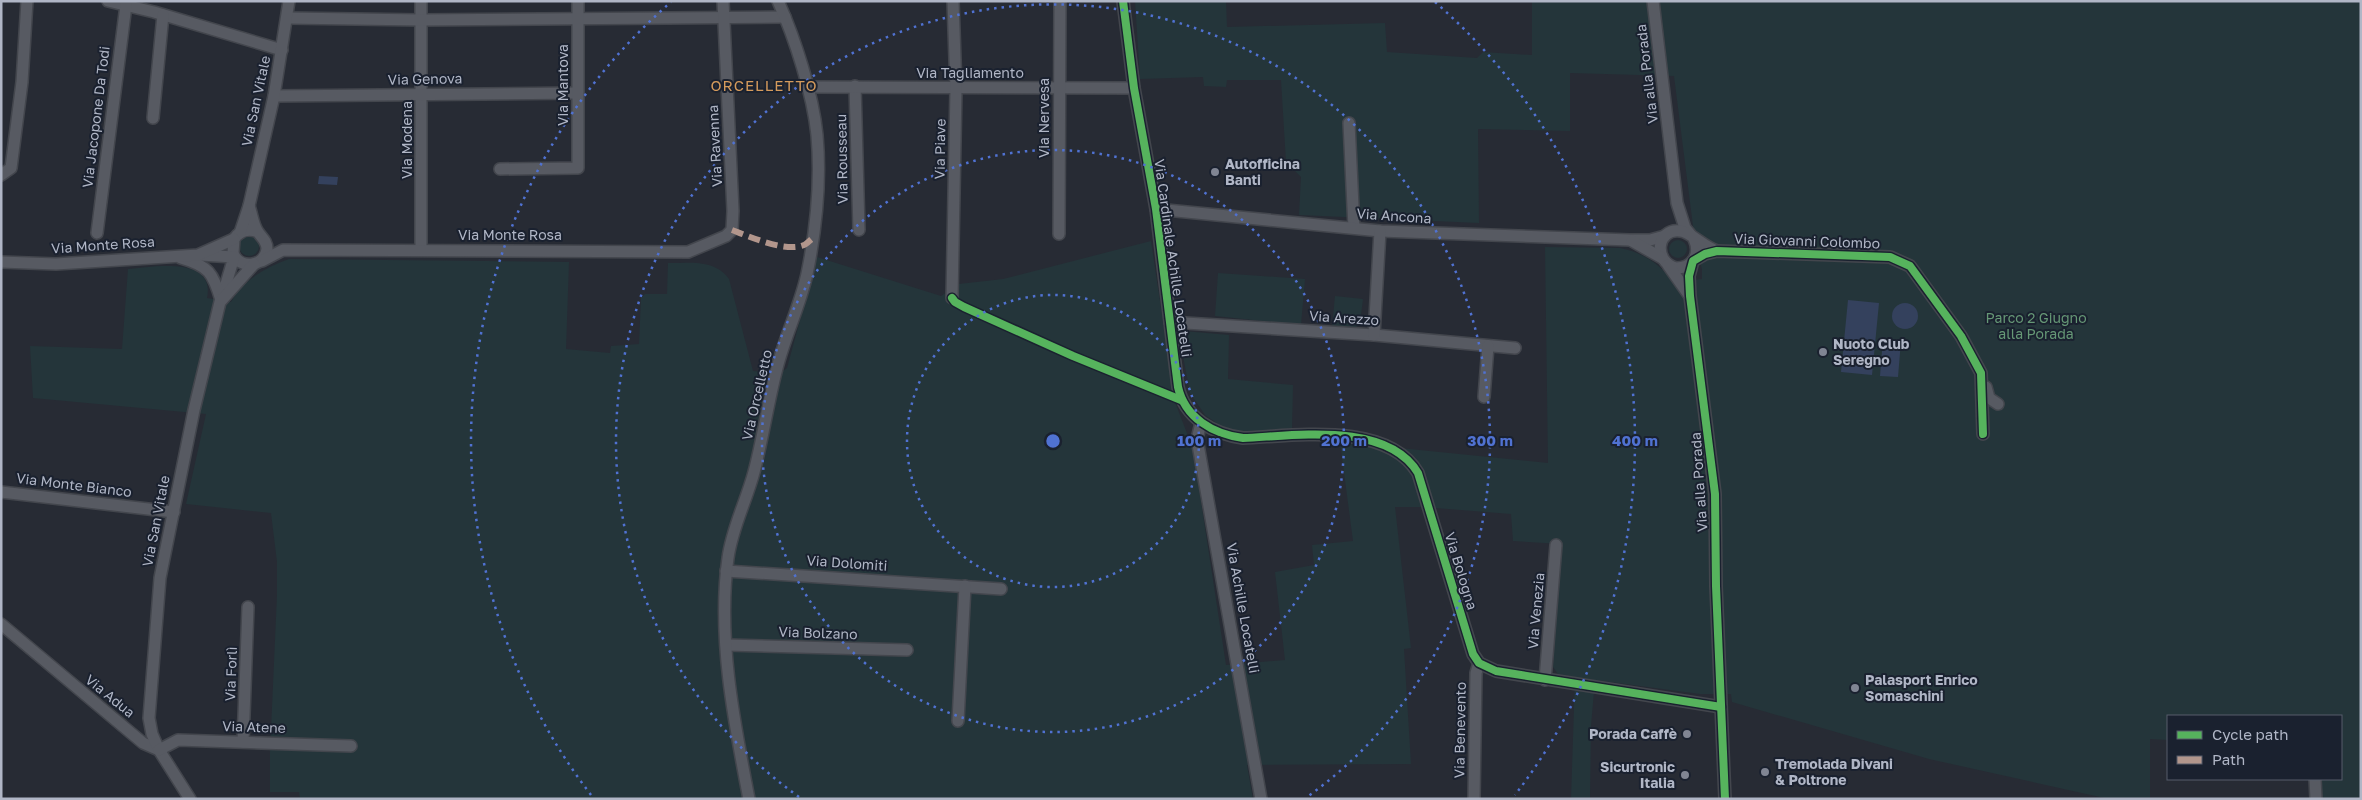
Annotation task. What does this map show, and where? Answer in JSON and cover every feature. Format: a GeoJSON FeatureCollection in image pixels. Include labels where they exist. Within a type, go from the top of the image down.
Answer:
{"type":"FeatureCollection","features":[{"type":"Feature","properties":{"kind":"street"},"geometry":{"type":"LineString","coordinates":[[1,175],[11,168],[22,82],[27,1]]}},
{"type":"Feature","properties":{"kind":"street"},"geometry":{"type":"LineString","coordinates":[[108,1],[126,6],[140,5],[163,15],[282,50]]}},
{"type":"Feature","properties":{"kind":"street","name":"Via San Vitale"},"geometry":{"type":"LineString","coordinates":[[237,236],[249,206],[274,96],[290,1]]}},
{"type":"Feature","properties":{"kind":"street","name":"Via Modena"},"geometry":{"type":"LineString","coordinates":[[420,1],[422,94],[421,250]]}},
{"type":"Feature","properties":{"kind":"street","name":"Via Mantova"},"geometry":{"type":"LineString","coordinates":[[500,169],[578,168],[578,1]]}},
{"type":"Feature","properties":{"kind":"street","name":"Via Ravenna"},"geometry":{"type":"LineString","coordinates":[[723,1],[733,211],[732,230]]}},
{"type":"Feature","properties":{"kind":"street","name":"Via Orcelletto"},"geometry":{"type":"LineString","coordinates":[[749,799],[734,724],[725,608],[726,570],[733,531],[753,475],[776,368],[797,310],[807,273],[813,238],[818,158],[813,109],[785,17],[778,1]]}},
{"type":"Feature","properties":{"kind":"street","name":"Via Piave"},"geometry":{"type":"LineString","coordinates":[[952,298],[956,89],[953,1]]}},
{"type":"Feature","properties":{"kind":"street","name":"Via Nervesa"},"geometry":{"type":"LineString","coordinates":[[1060,1],[1060,234]]}},
{"type":"Feature","properties":{"kind":"street","name":"Via Cardinale Achille Locatelli"},"geometry":{"type":"LineString","coordinates":[[1123,1],[1134,88],[1156,209],[1181,400],[1201,423]]}},
{"type":"Feature","properties":{"kind":"street","name":"Via alla Porada"},"geometry":{"type":"LineString","coordinates":[[1653,1],[1677,203],[1685,228],[1692,237]]}},
{"type":"Feature","properties":{"kind":"street","name":"Via Jacopone Da Todi"},"geometry":{"type":"LineString","coordinates":[[97,233],[126,6]]}},
{"type":"Feature","properties":{"kind":"street"},"geometry":{"type":"LineString","coordinates":[[153,118],[163,15]]}},
{"type":"Feature","properties":{"kind":"street"},"geometry":{"type":"LineString","coordinates":[[288,18],[420,20],[785,17]]}},
{"type":"Feature","properties":{"kind":"street","name":"Via Tagliamento"},"geometry":{"type":"LineString","coordinates":[[807,87],[856,86],[956,89],[1134,88]]}},
{"type":"Feature","properties":{"kind":"street","name":"Via Rousseau"},"geometry":{"type":"LineString","coordinates":[[856,86],[859,230]]}},
{"type":"Feature","properties":{"kind":"street","name":"Via Genova"},"geometry":{"type":"LineString","coordinates":[[274,96],[578,93]]}},
{"type":"Feature","properties":{"kind":"street"},"geometry":{"type":"LineString","coordinates":[[1349,123],[1354,228]]}},
{"type":"Feature","properties":{"kind":"street","name":"Via alla Porada"},"geometry":{"type":"LineString","coordinates":[[1667,234],[1677,203]]}},
{"type":"Feature","properties":{"kind":"street"},"geometry":{"type":"LineString","coordinates":[[249,206],[260,234],[267,249],[258,262],[241,263],[234,257],[232,249],[237,236],[247,230],[260,234],[283,250]]}},
{"type":"Feature","properties":{"kind":"street","name":"Via Ancona"},"geometry":{"type":"LineString","coordinates":[[1156,209],[1380,231],[1630,240],[1650,240],[1667,234]]}},
{"type":"Feature","properties":{"kind":"street","name":"Via Monte Rosa"},"geometry":{"type":"LineString","coordinates":[[258,262],[283,250],[688,252],[716,242],[732,230]]}},
{"type":"Feature","properties":{"kind":"street"},"geometry":{"type":"LineString","coordinates":[[1680,230],[1692,237],[1697,250],[1693,261],[1680,268],[1665,261],[1660,244],[1667,234],[1680,230]]}},
{"type":"Feature","properties":{"kind":"street"},"geometry":{"type":"LineString","coordinates":[[1374,336],[1380,231]]}},
{"type":"Feature","properties":{"kind":"street","name":"Via Monte Rosa"},"geometry":{"type":"LineString","coordinates":[[1,262],[56,264],[198,254],[237,236]]}},
{"type":"Feature","properties":{"kind":"street","name":"Via Giovanni Colombo"},"geometry":{"type":"LineString","coordinates":[[1692,237],[1705,247],[1717,251]]}},
{"type":"Feature","properties":{"kind":"street","name":"Via Ancona"},"geometry":{"type":"LineString","coordinates":[[1630,240],[1665,261]]}},
{"type":"Feature","properties":{"kind":"street","name":"Via Giovanni Colombo"},"geometry":{"type":"LineString","coordinates":[[1693,261],[1705,254],[1717,251],[1890,257],[1910,266],[1961,336],[1982,373],[1983,434]]}},
{"type":"Feature","properties":{"kind":"street"},"geometry":{"type":"LineString","coordinates":[[198,254],[217,258],[234,257]]}},
{"type":"Feature","properties":{"kind":"street"},"geometry":{"type":"LineString","coordinates":[[170,256],[190,260],[205,268],[213,275],[221,300]]}},
{"type":"Feature","properties":{"kind":"street","name":"Via San Vitale"},"geometry":{"type":"LineString","coordinates":[[158,750],[149,718],[158,596],[194,410],[221,300],[234,257]]}},
{"type":"Feature","properties":{"kind":"street","name":"Via alla Porada"},"geometry":{"type":"LineString","coordinates":[[1665,261],[1690,296]]}},
{"type":"Feature","properties":{"kind":"street","name":"Via alla Porada"},"geometry":{"type":"LineString","coordinates":[[1693,261],[1689,276],[1690,296],[1715,494],[1725,799]]}},
{"type":"Feature","properties":{"kind":"street","name":"Via San Vitale"},"geometry":{"type":"LineString","coordinates":[[221,300],[258,262]]}},
{"type":"Feature","properties":{"kind":"street","name":"Via Arezzo"},"geometry":{"type":"LineString","coordinates":[[1170,322],[1515,348]]}},
{"type":"Feature","properties":{"kind":"street"},"geometry":{"type":"LineString","coordinates":[[1484,397],[1488,346]]}},
{"type":"Feature","properties":{"kind":"street"},"geometry":{"type":"LineString","coordinates":[[1982,373],[1989,398],[1998,404]]}},
{"type":"Feature","properties":{"kind":"street","name":"Via Bologna"},"geometry":{"type":"LineString","coordinates":[[1201,423],[1222,434],[1243,438],[1336,434],[1358,437],[1384,445],[1406,456],[1418,473],[1473,654],[1479,663]]}},
{"type":"Feature","properties":{"kind":"street","name":"Via Achille Locatelli"},"geometry":{"type":"LineString","coordinates":[[1201,423],[1197,439],[1261,799]]}},
{"type":"Feature","properties":{"kind":"street","name":"Via Monte Bianco"},"geometry":{"type":"LineString","coordinates":[[1,492],[174,512]]}},
{"type":"Feature","properties":{"kind":"street","name":"Via Venezia"},"geometry":{"type":"LineString","coordinates":[[1545,680],[1556,545]]}},
{"type":"Feature","properties":{"kind":"street","name":"Via Dolomiti"},"geometry":{"type":"LineString","coordinates":[[726,570],[1001,589]]}},
{"type":"Feature","properties":{"kind":"street"},"geometry":{"type":"LineString","coordinates":[[958,721],[965,586]]}},
{"type":"Feature","properties":{"kind":"street","name":"Via Forlì"},"geometry":{"type":"LineString","coordinates":[[243,742],[248,607]]}},
{"type":"Feature","properties":{"kind":"street","name":"Via Adua"},"geometry":{"type":"LineString","coordinates":[[1,624],[144,743],[158,750],[190,799]]}},
{"type":"Feature","properties":{"kind":"street","name":"Via Bolzano"},"geometry":{"type":"LineString","coordinates":[[727,646],[907,650]]}},
{"type":"Feature","properties":{"kind":"street"},"geometry":{"type":"LineString","coordinates":[[1479,663],[1496,671],[1545,680],[1721,704]]}},
{"type":"Feature","properties":{"kind":"street","name":"Via Benevento"},"geometry":{"type":"LineString","coordinates":[[1474,799],[1476,673],[1479,663]]}},
{"type":"Feature","properties":{"kind":"street","name":"Via Atene"},"geometry":{"type":"LineString","coordinates":[[158,750],[178,740],[351,746]]}},
{"type":"Feature","properties":{"kind":"street"},"geometry":{"type":"LineString","coordinates":[[2315,780],[2316,799]]}},
{"type":"Feature","properties":{"kind":"green space","name":"Parco 2 Giugno alla Porada"},"geometry":{"type":"Polygon","coordinates":[[[1135,1],[1226,1],[1227,27],[1385,23],[1387,52],[1477,58],[1483,52],[1532,55],[1532,1],[2361,1],[2361,799],[2320,799],[2319,780],[2342,780],[2342,715],[2167,715],[2167,740],[2150,739],[2150,799],[2109,799],[1929,759],[1732,702],[1731,694],[1700,694],[1595,680],[1591,726],[1590,799],[1571,799],[1575,677],[1558,674],[1553,667],[1561,544],[1513,541],[1511,514],[1423,507],[1395,507],[1411,648],[1404,649],[1411,764],[1247,765],[1253,799],[300,799],[299,792],[270,792],[277,595],[277,562],[271,513],[186,504],[206,414],[33,398],[30,346],[122,349],[128,269],[166,266],[192,269],[202,275],[207,284],[207,298],[231,302],[242,287],[256,275],[289,259],[569,262],[566,349],[610,353],[611,346],[639,344],[641,298],[645,294],[667,294],[668,263],[709,265],[717,268],[729,279],[753,371],[779,374],[787,368],[817,257],[941,296],[959,284],[1003,279],[1151,241],[1175,402],[1193,449],[1226,665],[1285,660],[1275,572],[1314,565],[1312,545],[1353,541],[1340,442],[1548,463],[1545,247],[1620,248],[1651,260],[1674,283],[1702,279],[1702,270],[1693,226],[1674,76],[1570,73],[1570,131],[1478,129],[1479,223],[1299,215],[1301,177],[1286,162],[1281,80],[1227,80],[1226,87],[1204,86],[1203,77],[1140,79],[1135,1]]]}},
{"type":"Feature","properties":{"kind":"green space"},"geometry":{"type":"Polygon","coordinates":[[[249,236],[256,239],[259,246],[256,253],[249,256],[242,253],[239,246],[242,239],[249,236]]]}},
{"type":"Feature","properties":{"kind":"green space"},"geometry":{"type":"Polygon","coordinates":[[[1678,240],[1684,243],[1687,249],[1684,255],[1678,258],[1672,255],[1669,249],[1672,243],[1678,240]]]}},
{"type":"Feature","properties":{"kind":"green space"},"geometry":{"type":"Polygon","coordinates":[[[1218,273],[1305,279],[1301,325],[1215,316],[1218,273]]]}},
{"type":"Feature","properties":{"kind":"green space"},"geometry":{"type":"Polygon","coordinates":[[[1335,296],[1363,299],[1360,323],[1355,329],[1332,327],[1335,296]]]}},
{"type":"Feature","properties":{"kind":"green space"},"geometry":{"type":"Polygon","coordinates":[[[1184,331],[1229,335],[1228,379],[1293,385],[1292,429],[1252,433],[1228,431],[1205,415],[1190,393],[1179,335],[1184,331]]]}},
{"type":"Feature","properties":{"kind":"water"},"geometry":{"type":"Polygon","coordinates":[[[319,176],[338,177],[337,185],[318,184],[319,176]]]}},
{"type":"Feature","properties":{"kind":"water"},"geometry":{"type":"Polygon","coordinates":[[[1848,300],[1879,303],[1872,375],[1841,372],[1848,300]]]}},
{"type":"Feature","properties":{"kind":"water"},"geometry":{"type":"Polygon","coordinates":[[[1905,303],[1914,307],[1918,316],[1914,325],[1905,329],[1896,325],[1892,316],[1896,307],[1905,303]]]}},
{"type":"Feature","properties":{"kind":"water"},"geometry":{"type":"Polygon","coordinates":[[[1883,339],[1901,341],[1898,377],[1880,376],[1883,339]]]}},
{"type":"Feature","properties":{"kind":"marked path"},"geometry":{"type":"LineString","coordinates":[[732,230],[767,243],[787,247],[804,245],[813,238]]}},
{"type":"Feature","properties":{"kind":"cycle path"},"geometry":{"type":"LineString","coordinates":[[1123,1],[1134,88],[1156,209],[1178,387],[1182,398],[1194,416],[1211,428],[1232,436],[1243,438],[1313,434],[1338,435],[1385,445],[1404,456],[1418,473],[1473,654],[1479,663],[1496,671],[1721,707]]}},
{"type":"Feature","properties":{"kind":"cycle path"},"geometry":{"type":"LineString","coordinates":[[1725,799],[1716,586],[1715,494],[1690,296],[1689,276],[1693,261],[1705,254],[1717,251],[1890,257],[1910,266],[1961,336],[1981,373],[1983,434]]}},
{"type":"Feature","properties":{"kind":"cycle path"},"geometry":{"type":"LineString","coordinates":[[952,298],[964,307],[1073,356],[1181,400]]}},
{"type":"Feature","properties":{"kind":"place","name":"Autofficina Banti"},"geometry":{"type":"Point","coordinates":[1215,172]}},
{"type":"Feature","properties":{"kind":"place","name":"Nuoto Club Seregno"},"geometry":{"type":"Point","coordinates":[1823,352]}},
{"type":"Feature","properties":{"kind":"place","name":"Palasport Enrico Somaschini"},"geometry":{"type":"Point","coordinates":[1855,688]}},
{"type":"Feature","properties":{"kind":"place","name":"Porada Caffè"},"geometry":{"type":"Point","coordinates":[1687,734]}},
{"type":"Feature","properties":{"kind":"place","name":"Tremolada Divani & Poltrone"},"geometry":{"type":"Point","coordinates":[1765,772]}},
{"type":"Feature","properties":{"kind":"place","name":"Sicurtronic Italia"},"geometry":{"type":"Point","coordinates":[1685,775]}},
{"type":"Feature","properties":{"kind":"district","name":"ORCELLETTO"},"geometry":{"type":"Point","coordinates":[764,86]}}]}
